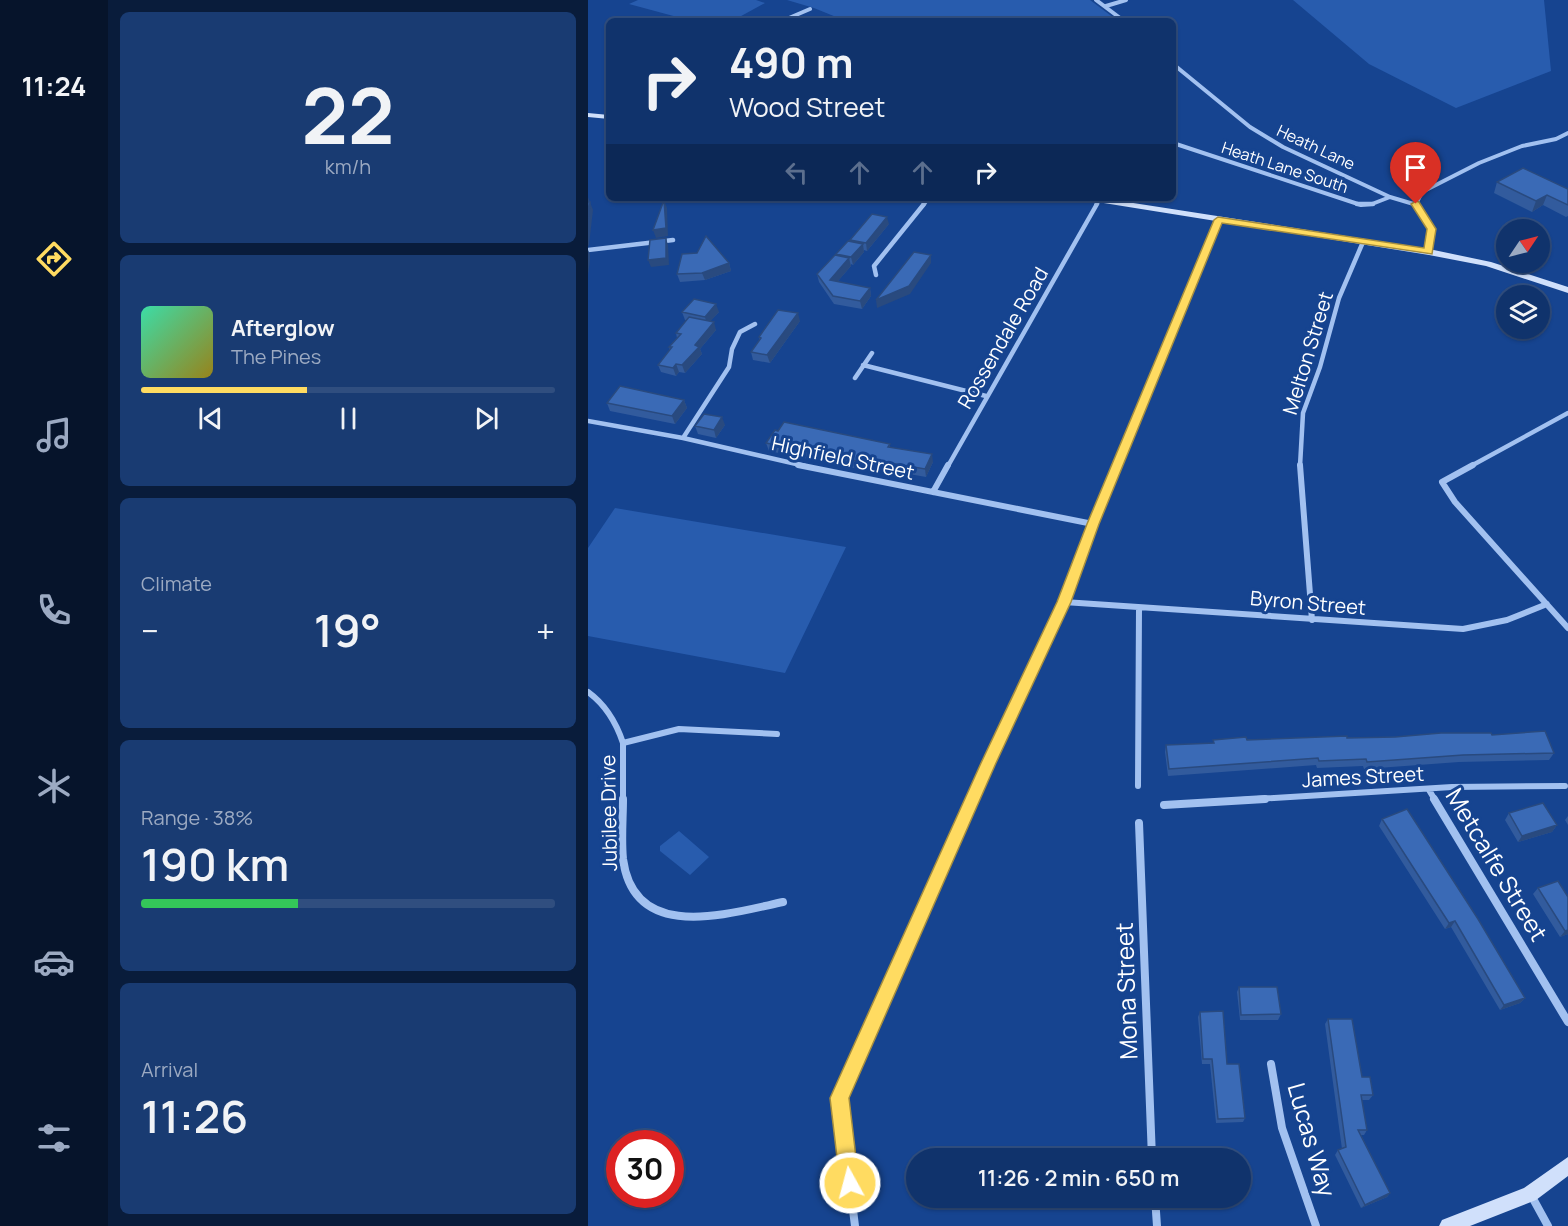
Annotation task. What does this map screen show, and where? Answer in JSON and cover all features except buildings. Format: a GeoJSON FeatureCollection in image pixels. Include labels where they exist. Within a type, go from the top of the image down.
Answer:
{"type":"FeatureCollection","features":[{"type":"Feature","properties":{"kind":"street"},"geometry":{"type":"LineString","coordinates":[[1096,0],[1120,18]]}},
{"type":"Feature","properties":{"kind":"street"},"geometry":{"type":"LineString","coordinates":[[1106,6],[1126,0]]}},
{"type":"Feature","properties":{"kind":"street"},"geometry":{"type":"LineString","coordinates":[[789,18],[810,9]]}},
{"type":"Feature","properties":{"kind":"street","name":"Heath Lane"},"geometry":{"type":"LineString","coordinates":[[1176,66],[1258,132],[1283,147],[1390,197],[1416,204]]}},
{"type":"Feature","properties":{"kind":"street"},"geometry":{"type":"LineString","coordinates":[[588,115],[606,117]]}},
{"type":"Feature","properties":{"kind":"street"},"geometry":{"type":"LineString","coordinates":[[1429,252],[1432,229],[1416,204],[1422,192],[1523,145],[1556,138],[1568,132]]}},
{"type":"Feature","properties":{"kind":"street","name":"Heath Lane South"},"geometry":{"type":"LineString","coordinates":[[1176,144],[1361,205],[1372,204],[1390,197]]}},
{"type":"Feature","properties":{"kind":"street"},"geometry":{"type":"LineString","coordinates":[[876,275],[874,266],[926,201]]}},
{"type":"Feature","properties":{"kind":"street"},"geometry":{"type":"LineString","coordinates":[[1099,201],[1429,252],[1488,264],[1568,290]]}},
{"type":"Feature","properties":{"kind":"street","name":"Rossendale Road"},"geometry":{"type":"LineString","coordinates":[[933,492],[1099,201]]}},
{"type":"Feature","properties":{"kind":"street"},"geometry":{"type":"LineString","coordinates":[[855,1226],[839,1098],[988,763],[1064,602],[1093,524],[1218,220]]}},
{"type":"Feature","properties":{"kind":"street"},"geometry":{"type":"LineString","coordinates":[[588,250],[673,240]]}},
{"type":"Feature","properties":{"kind":"street","name":"Melton Street"},"geometry":{"type":"LineString","coordinates":[[1312,620],[1299,458],[1303,413],[1320,367],[1339,298],[1362,242]]}},
{"type":"Feature","properties":{"kind":"street"},"geometry":{"type":"LineString","coordinates":[[683,438],[729,367],[732,349],[740,332],[755,324]]}},
{"type":"Feature","properties":{"kind":"street"},"geometry":{"type":"LineString","coordinates":[[855,378],[872,353]]}},
{"type":"Feature","properties":{"kind":"street"},"geometry":{"type":"LineString","coordinates":[[863,365],[986,396]]}},
{"type":"Feature","properties":{"kind":"street"},"geometry":{"type":"LineString","coordinates":[[1568,413],[1442,482],[1455,502],[1568,628]]}},
{"type":"Feature","properties":{"kind":"street","name":"Highfield Street"},"geometry":{"type":"LineString","coordinates":[[588,421],[683,438],[802,466],[1093,524]]}},
{"type":"Feature","properties":{"kind":"street","name":"Byron Street"},"geometry":{"type":"LineString","coordinates":[[1064,602],[1139,609],[1463,629],[1507,620],[1547,604]]}},
{"type":"Feature","properties":{"kind":"street"},"geometry":{"type":"LineString","coordinates":[[1138,786],[1139,609]]}},
{"type":"Feature","properties":{"kind":"street","name":"Jubilee Drive"},"geometry":{"type":"LineString","coordinates":[[588,692],[608,710],[619,726],[623,743],[623,859],[626,878],[635,896],[653,912],[677,917],[712,916],[783,902]]}},
{"type":"Feature","properties":{"kind":"street"},"geometry":{"type":"LineString","coordinates":[[623,743],[679,729],[777,734]]}},
{"type":"Feature","properties":{"kind":"street","name":"James Street"},"geometry":{"type":"LineString","coordinates":[[1164,805],[1452,787],[1564,786]]}},
{"type":"Feature","properties":{"kind":"street","name":"Metcalfe Street"},"geometry":{"type":"LineString","coordinates":[[1429,790],[1568,1022]]}},
{"type":"Feature","properties":{"kind":"street","name":"Mona Street"},"geometry":{"type":"LineString","coordinates":[[1139,823],[1152,1148]]}},
{"type":"Feature","properties":{"kind":"street","name":"Lucas Way"},"geometry":{"type":"LineString","coordinates":[[1271,1064],[1282,1128],[1316,1226]]}},
{"type":"Feature","properties":{"kind":"street"},"geometry":{"type":"LineString","coordinates":[[1448,1226],[1530,1194],[1568,1165]]}},
{"type":"Feature","properties":{"kind":"street"},"geometry":{"type":"LineString","coordinates":[[1530,1194],[1548,1226]]}},
{"type":"Feature","properties":{"kind":"street"},"geometry":{"type":"LineString","coordinates":[[1155,1208],[1156,1226]]}},
{"type":"Feature","properties":{"kind":"shaded area"},"geometry":{"type":"Polygon","coordinates":[[[638,0],[756,0],[765,3],[738,18],[681,18],[629,4],[638,0]]]}},
{"type":"Feature","properties":{"kind":"shaded area"},"geometry":{"type":"Polygon","coordinates":[[[787,0],[1090,0],[1114,18],[839,18],[787,0]]]}},
{"type":"Feature","properties":{"kind":"shaded area"},"geometry":{"type":"Polygon","coordinates":[[[1293,0],[1544,0],[1551,71],[1456,108],[1369,64],[1293,0]]]}},
{"type":"Feature","properties":{"kind":"shaded area"},"geometry":{"type":"Polygon","coordinates":[[[615,508],[846,547],[785,673],[588,636],[588,548],[615,508]]]}},
{"type":"Feature","properties":{"kind":"shaded area"},"geometry":{"type":"Polygon","coordinates":[[[679,831],[709,857],[690,875],[660,851],[660,846],[679,831]]]}},
{"type":"Feature","properties":{"kind":"route"},"geometry":{"type":"LineString","coordinates":[[850,1183],[839,1098],[988,763],[1064,602],[1093,524],[1218,220],[1429,252],[1432,229],[1416,204]]}}]}
